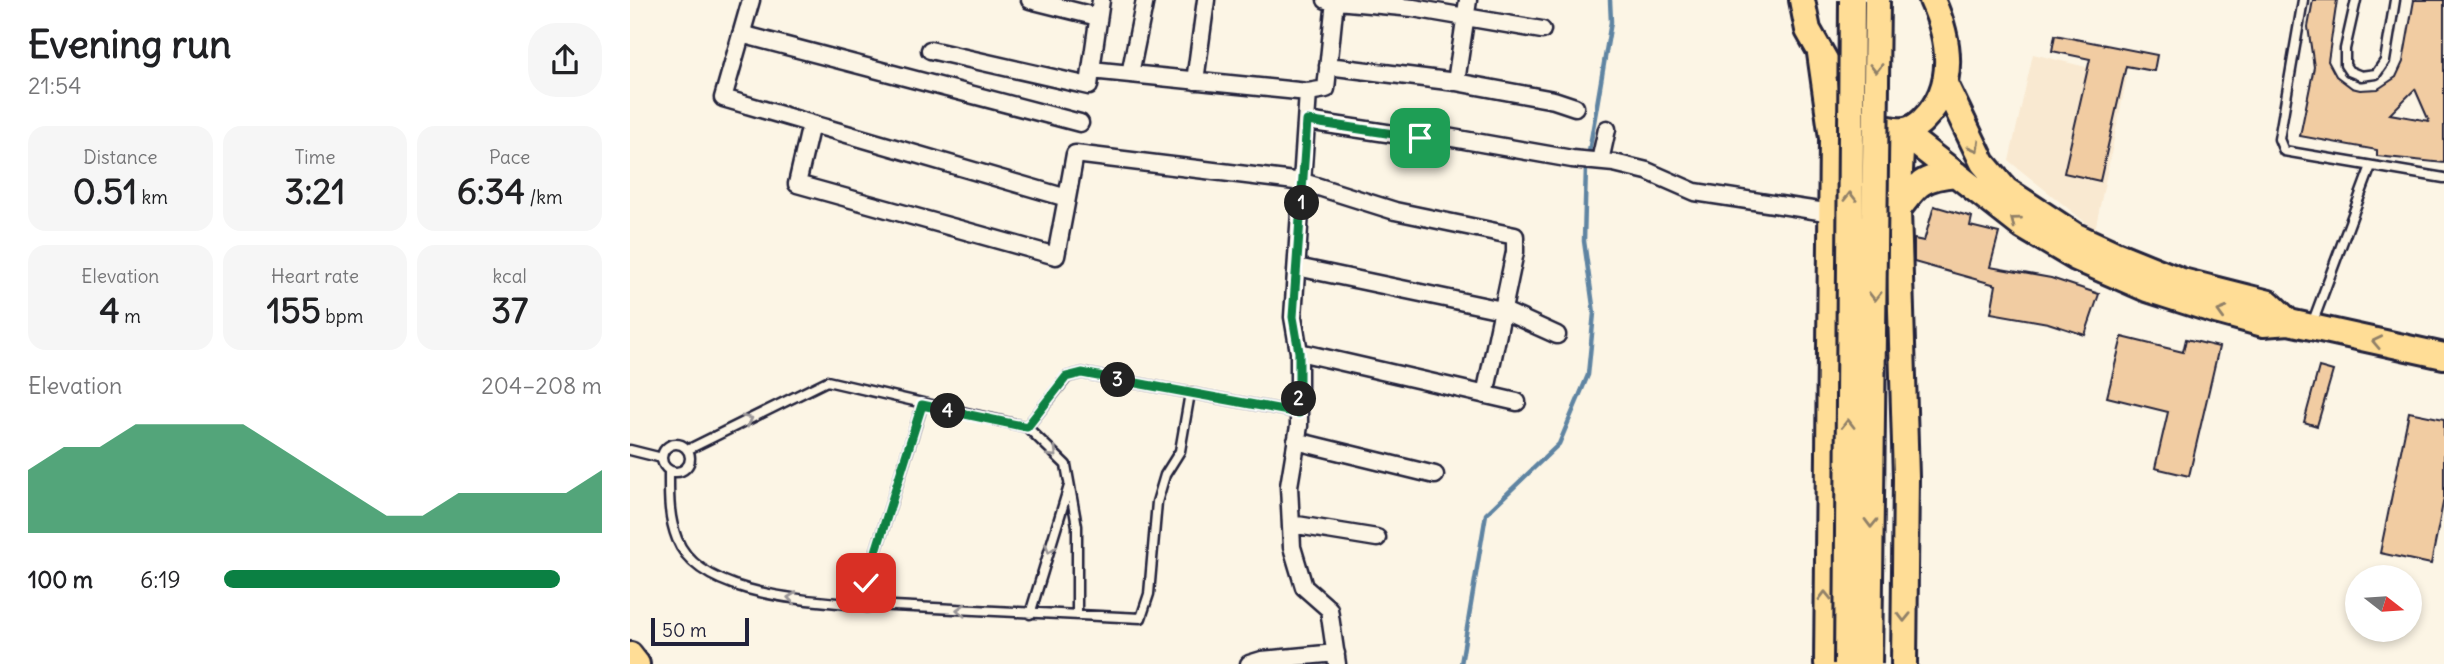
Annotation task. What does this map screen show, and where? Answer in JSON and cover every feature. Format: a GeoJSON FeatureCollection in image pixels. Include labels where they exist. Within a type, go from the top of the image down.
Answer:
{"type":"FeatureCollection","features":[{"type":"Feature","properties":{"kind":"main road"},"geometry":{"type":"LineString","coordinates":[[1802,0],[1808,30],[1820,53],[1843,88],[1867,117],[1885,128],[1902,132],[2022,226],[2076,258],[2147,289],[2263,324],[2300,325],[2444,356]]}},
{"type":"Feature","properties":{"kind":"main road"},"geometry":{"type":"LineString","coordinates":[[1847,664],[1852,0]]}},
{"type":"Feature","properties":{"kind":"main road"},"geometry":{"type":"LineString","coordinates":[[1869,664],[1877,0]]}},
{"type":"Feature","properties":{"kind":"main road"},"geometry":{"type":"LineString","coordinates":[[1932,0],[1944,31],[1946,86],[1983,163],[2006,190],[2076,236],[2113,253],[2182,281],[2269,303],[2300,325]]}},
{"type":"Feature","properties":{"kind":"main road"},"geometry":{"type":"LineString","coordinates":[[1820,53],[1832,138],[1825,590],[1827,664]]}},
{"type":"Feature","properties":{"kind":"main road"},"geometry":{"type":"LineString","coordinates":[[1902,132],[1918,125],[1931,112],[1946,86]]}},
{"type":"Feature","properties":{"kind":"main road"},"geometry":{"type":"LineString","coordinates":[[1902,132],[1898,210],[1906,477],[1904,664]]}},
{"type":"Feature","properties":{"kind":"main road"},"geometry":{"type":"LineString","coordinates":[[1898,210],[1923,180],[1955,174]]}},
{"type":"Feature","properties":{"kind":"main road"},"geometry":{"type":"LineString","coordinates":[[630,655],[637,664]]}},
{"type":"Feature","properties":{"kind":"street"},"geometry":{"type":"LineString","coordinates":[[751,0],[723,99],[1067,198]]}},
{"type":"Feature","properties":{"kind":"street"},"geometry":{"type":"LineString","coordinates":[[1030,0],[1098,17]]}},
{"type":"Feature","properties":{"kind":"street"},"geometry":{"type":"LineString","coordinates":[[930,50],[1088,86],[1101,0]]}},
{"type":"Feature","properties":{"kind":"street"},"geometry":{"type":"LineString","coordinates":[[1130,74],[1145,0]]}},
{"type":"Feature","properties":{"kind":"street"},"geometry":{"type":"LineString","coordinates":[[1195,81],[1206,0]]}},
{"type":"Feature","properties":{"kind":"street"},"geometry":{"type":"LineString","coordinates":[[1326,0],[1467,8],[1542,30]]}},
{"type":"Feature","properties":{"kind":"street"},"geometry":{"type":"LineString","coordinates":[[1091,70],[1308,92],[1326,89],[1335,0]]}},
{"type":"Feature","properties":{"kind":"street"},"geometry":{"type":"LineString","coordinates":[[1456,82],[1467,8]]}},
{"type":"Feature","properties":{"kind":"street"},"geometry":{"type":"LineString","coordinates":[[741,34],[1080,122]]}},
{"type":"Feature","properties":{"kind":"street"},"geometry":{"type":"LineString","coordinates":[[1328,66],[1456,82],[1554,100],[1576,107]]}},
{"type":"Feature","properties":{"kind":"street"},"geometry":{"type":"LineString","coordinates":[[1249,664],[1262,660],[1336,659],[1329,609],[1304,587],[1292,547],[1289,486],[1299,413],[1299,352],[1293,317],[1308,92]]}},
{"type":"Feature","properties":{"kind":"street"},"geometry":{"type":"LineString","coordinates":[[1307,121],[1420,138],[1430,134],[1600,161],[1647,171],[1695,192],[1832,213]]}},
{"type":"Feature","properties":{"kind":"street"},"geometry":{"type":"LineString","coordinates":[[811,124],[797,184],[1056,256],[1075,154],[1303,182],[1395,211],[1515,236],[1515,252],[1485,395]]}},
{"type":"Feature","properties":{"kind":"street"},"geometry":{"type":"LineString","coordinates":[[1600,161],[1607,129]]}},
{"type":"Feature","properties":{"kind":"street"},"geometry":{"type":"LineString","coordinates":[[1297,267],[1502,310],[1557,335]]}},
{"type":"Feature","properties":{"kind":"street"},"geometry":{"type":"LineString","coordinates":[[1299,352],[1517,402]]}},
{"type":"Feature","properties":{"kind":"street"},"geometry":{"type":"LineString","coordinates":[[1296,441],[1435,475]]}},
{"type":"Feature","properties":{"kind":"street"},"geometry":{"type":"LineString","coordinates":[[1291,524],[1377,538]]}},
{"type":"Feature","properties":{"kind":"lane"},"geometry":{"type":"LineString","coordinates":[[2303,0],[2280,146],[2289,153],[2444,178]]}},
{"type":"Feature","properties":{"kind":"lane"},"geometry":{"type":"LineString","coordinates":[[2356,0],[2345,49],[2345,65],[2355,74],[2368,76],[2381,69],[2385,61],[2395,0]]}},
{"type":"Feature","properties":{"kind":"lane"},"geometry":{"type":"LineString","coordinates":[[2300,325],[2371,166]]}},
{"type":"Feature","properties":{"kind":"lane"},"geometry":{"type":"LineString","coordinates":[[1027,427],[1066,377],[1082,373],[1299,413]]}},
{"type":"Feature","properties":{"kind":"lane"},"geometry":{"type":"LineString","coordinates":[[662,458],[665,450],[672,445],[687,450],[827,381],[1027,427],[1066,465],[1077,526],[1077,615]]}},
{"type":"Feature","properties":{"kind":"lane"},"geometry":{"type":"LineString","coordinates":[[630,450],[662,458],[669,470],[670,517],[678,542],[696,566],[724,580],[783,597],[860,605],[1140,618],[1149,594],[1157,502],[1165,475],[1180,451],[1190,393]]}},
{"type":"Feature","properties":{"kind":"lane"},"geometry":{"type":"LineString","coordinates":[[866,583],[922,405]]}},
{"type":"Feature","properties":{"kind":"lane"},"geometry":{"type":"LineString","coordinates":[[669,470],[678,472],[687,467],[690,458],[687,450]]}},
{"type":"Feature","properties":{"kind":"lane"},"geometry":{"type":"LineString","coordinates":[[1030,614],[1070,483]]}},
{"type":"Feature","properties":{"kind":"lane"},"geometry":{"type":"LineString","coordinates":[[860,605],[855,593],[859,586],[866,583],[873,585],[878,592],[873,605]]}},
{"type":"Feature","properties":{"kind":"shaded area"},"geometry":{"type":"Polygon","coordinates":[[[2033,54],[2127,77],[2095,230],[2009,161],[2033,54]]]}},
{"type":"Feature","properties":{"kind":"building"},"geometry":{"type":"Polygon","coordinates":[[[2313,0],[2337,0],[2328,61],[2336,76],[2352,88],[2378,89],[2396,77],[2403,62],[2414,0],[2444,0],[2444,163],[2377,156],[2377,150],[2300,136],[2314,67],[2308,27],[2313,0]],[[2415,89],[2390,114],[2429,121],[2415,89]]]}},
{"type":"Feature","properties":{"kind":"building"},"geometry":{"type":"Polygon","coordinates":[[[2055,35],[2157,55],[2154,71],[2126,66],[2100,181],[2064,173],[2090,59],[2052,51],[2055,35]]]}},
{"type":"Feature","properties":{"kind":"building"},"geometry":{"type":"Polygon","coordinates":[[[1934,206],[1972,217],[1970,226],[1999,233],[1990,267],[2051,278],[2099,294],[2085,335],[2048,323],[1991,313],[1996,285],[1914,262],[1914,239],[1924,241],[1934,206]]]}},
{"type":"Feature","properties":{"kind":"building"},"geometry":{"type":"Polygon","coordinates":[[[2122,337],[2183,352],[2186,339],[2219,347],[2189,476],[2155,468],[2168,412],[2107,397],[2122,337]]]}},
{"type":"Feature","properties":{"kind":"building"},"geometry":{"type":"Polygon","coordinates":[[[2319,367],[2333,371],[2317,426],[2304,422],[2319,367]]]}},
{"type":"Feature","properties":{"kind":"building"},"geometry":{"type":"Polygon","coordinates":[[[2409,412],[2444,419],[2444,498],[2431,564],[2380,553],[2409,412]]]}},
{"type":"Feature","properties":{"kind":"waterway"},"geometry":{"type":"LineString","coordinates":[[1589,152],[1611,22],[1610,0]]}},
{"type":"Feature","properties":{"kind":"waterway"},"geometry":{"type":"LineString","coordinates":[[1461,664],[1486,514],[1559,444],[1588,375],[1594,313],[1584,241],[1586,166]]}},
{"type":"Feature","properties":{"kind":"route"},"geometry":{"type":"LineString","coordinates":[[866,583],[922,405],[1027,427],[1066,377],[1082,373],[1299,413],[1299,352],[1293,317],[1307,121],[1420,138]]}}]}
